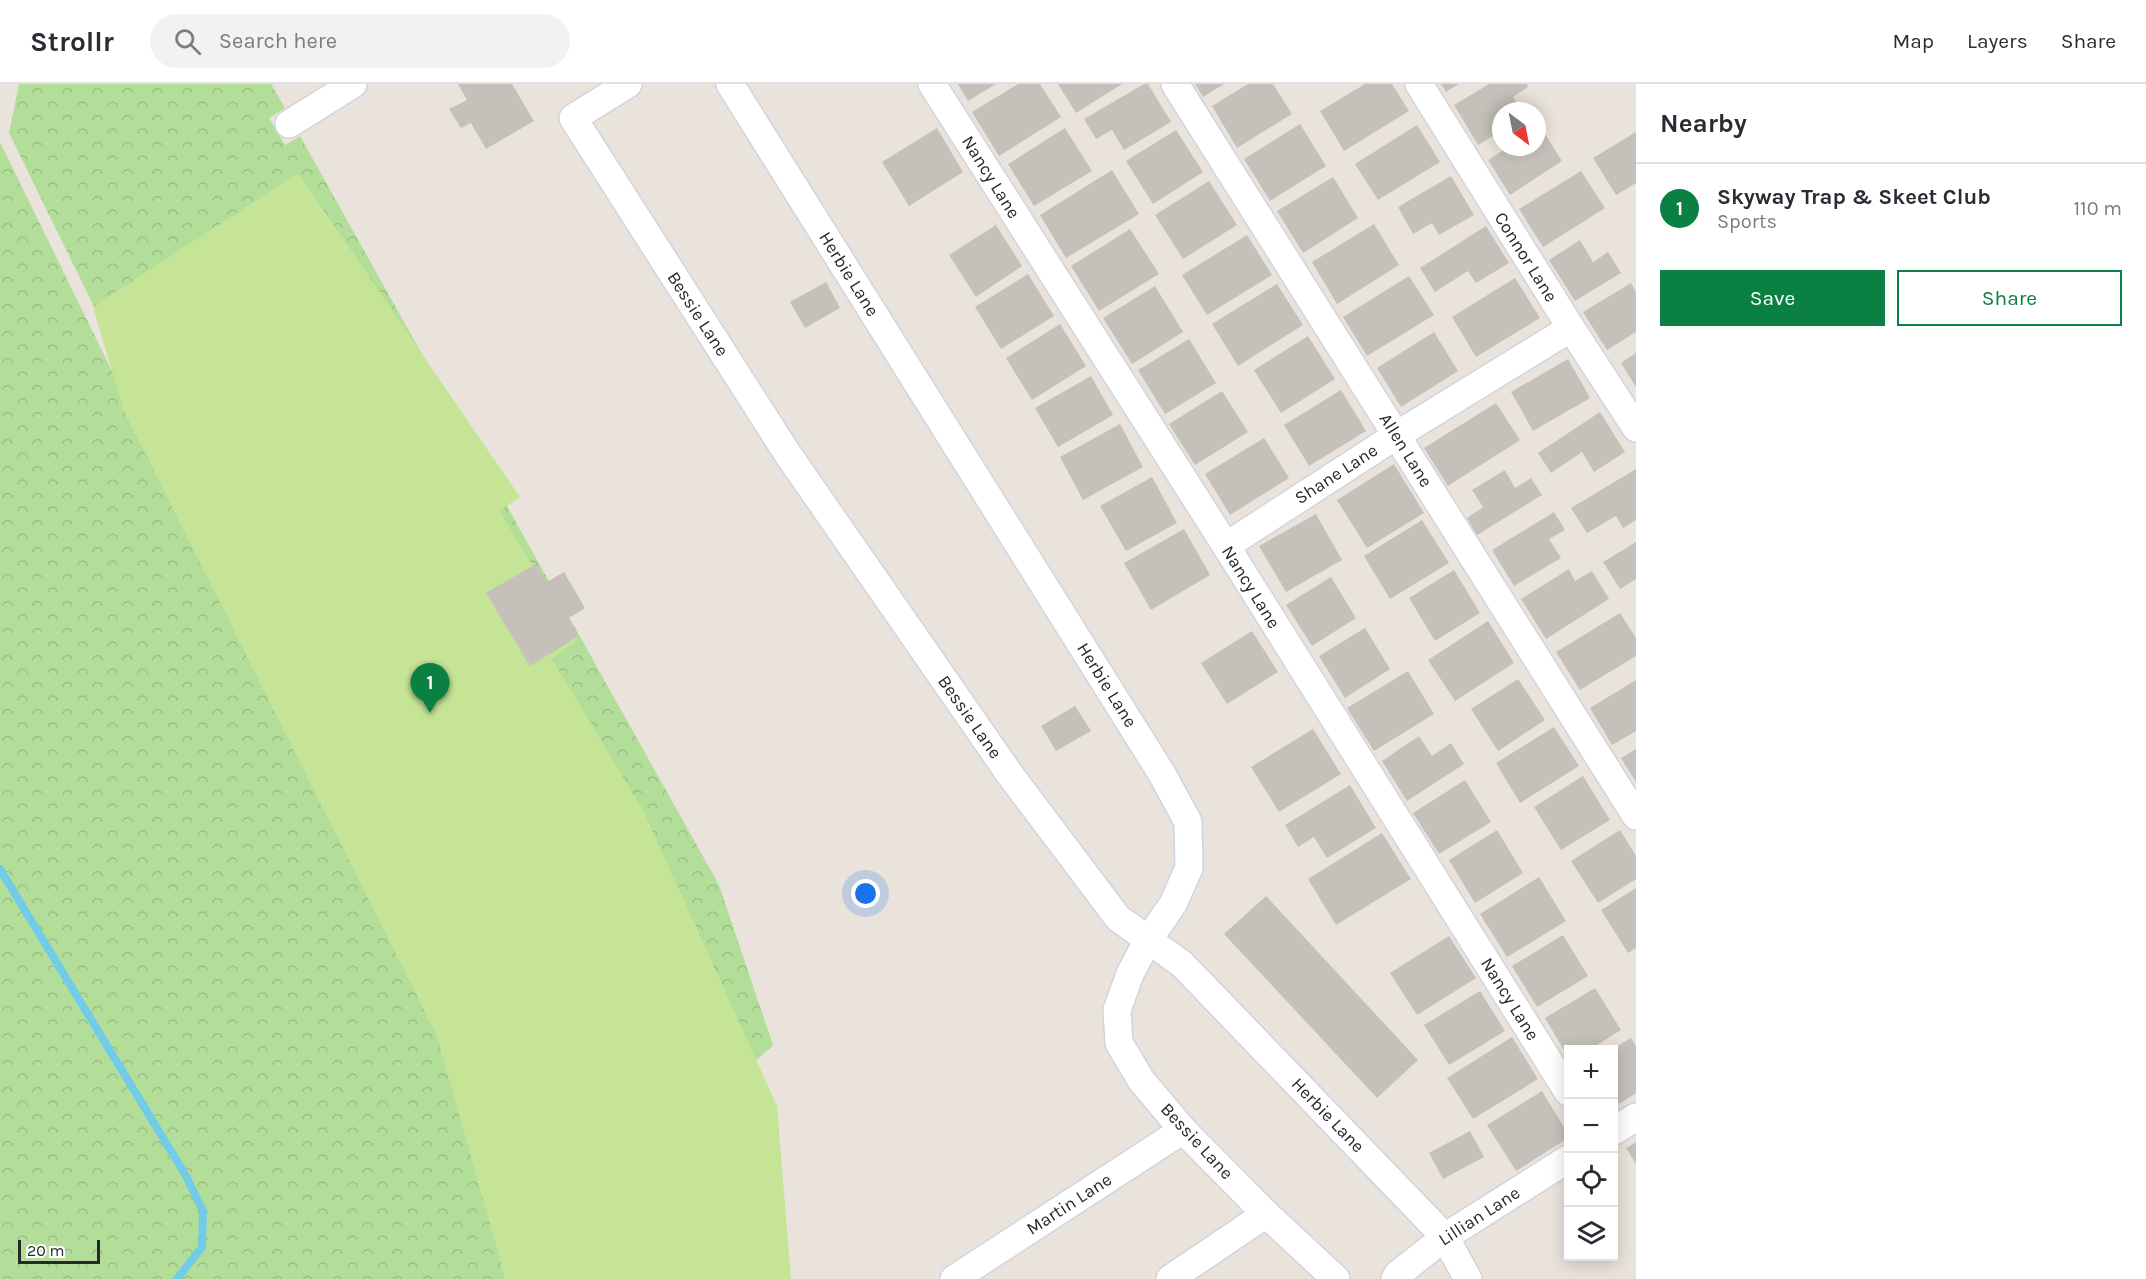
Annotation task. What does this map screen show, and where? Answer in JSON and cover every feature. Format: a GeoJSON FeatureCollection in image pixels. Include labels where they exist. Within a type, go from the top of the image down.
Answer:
{"type":"FeatureCollection","features":[{"type":"Feature","properties":{"kind":"street"},"geometry":{"type":"LineString","coordinates":[[289,124],[353,84]]}},
{"type":"Feature","properties":{"kind":"street","name":"Bessie Lane"},"geometry":{"type":"LineString","coordinates":[[628,84],[573,118],[787,453],[1011,776],[1118,918],[1148,940],[1130,974],[1117,1010],[1119,1043],[1141,1080],[1184,1130],[1266,1214],[1336,1279]]}},
{"type":"Feature","properties":{"kind":"street","name":"Herbie Lane"},"geometry":{"type":"LineString","coordinates":[[730,84],[1156,764],[1188,822],[1189,868],[1173,904],[1148,940],[1182,964],[1445,1237],[1468,1279]]}},
{"type":"Feature","properties":{"kind":"street","name":"Nancy Lane"},"geometry":{"type":"LineString","coordinates":[[932,84],[1564,1084]]}},
{"type":"Feature","properties":{"kind":"street","name":"Allen Lane"},"geometry":{"type":"LineString","coordinates":[[1175,84],[1636,816]]}},
{"type":"Feature","properties":{"kind":"street","name":"Connor Lane"},"geometry":{"type":"LineString","coordinates":[[1419,84],[1570,328],[1636,428]]}},
{"type":"Feature","properties":{"kind":"street","name":"Shane Lane"},"geometry":{"type":"LineString","coordinates":[[1226,546],[1397,435],[1570,328]]}},
{"type":"Feature","properties":{"kind":"street"},"geometry":{"type":"LineString","coordinates":[[1618,1128],[1636,1117]]}},
{"type":"Feature","properties":{"kind":"street","name":"Martin Lane"},"geometry":{"type":"LineString","coordinates":[[954,1279],[1184,1130]]}},
{"type":"Feature","properties":{"kind":"street","name":"Lillian Lane"},"geometry":{"type":"LineString","coordinates":[[1395,1279],[1398,1274],[1445,1237],[1564,1162]]}},
{"type":"Feature","properties":{"kind":"street"},"geometry":{"type":"LineString","coordinates":[[1170,1279],[1266,1214]]}},
{"type":"Feature","properties":{"kind":"green space"},"geometry":{"type":"Polygon","coordinates":[[[19,84],[271,84],[285,108],[269,118],[285,145],[300,136],[719,885],[773,1045],[721,1092],[449,1033],[9,133],[19,84]]]}},
{"type":"Feature","properties":{"kind":"green space"},"geometry":{"type":"Polygon","coordinates":[[[0,142],[438,1038],[506,1279],[0,1279],[0,142]]]}},
{"type":"Feature","properties":{"kind":"green space"},"geometry":{"type":"Polygon","coordinates":[[[298,173],[520,497],[499,511],[578,639],[552,659],[644,812],[777,1106],[791,1279],[506,1279],[438,1038],[124,411],[93,307],[298,173]]]}},
{"type":"Feature","properties":{"kind":"building"},"geometry":{"type":"Polygon","coordinates":[[[458,84],[512,84],[534,121],[486,149],[471,123],[461,128],[449,109],[467,100],[458,84]]]}},
{"type":"Feature","properties":{"kind":"building"},"geometry":{"type":"Polygon","coordinates":[[[958,84],[996,84],[968,101],[958,84]]]}},
{"type":"Feature","properties":{"kind":"building"},"geometry":{"type":"Polygon","coordinates":[[[1018,84],[1040,84],[1061,117],[999,156],[972,112],[1018,84]]]}},
{"type":"Feature","properties":{"kind":"building"},"geometry":{"type":"Polygon","coordinates":[[[1058,84],[1122,84],[1076,113],[1058,84]]]}},
{"type":"Feature","properties":{"kind":"building"},"geometry":{"type":"Polygon","coordinates":[[[1144,84],[1148,84],[1171,122],[1124,150],[1112,130],[1096,139],[1084,119],[1144,84]]]}},
{"type":"Feature","properties":{"kind":"building"},"geometry":{"type":"Polygon","coordinates":[[[1195,84],[1224,84],[1203,97],[1195,84]]]}},
{"type":"Feature","properties":{"kind":"building"},"geometry":{"type":"Polygon","coordinates":[[[1248,84],[1273,84],[1292,114],[1237,148],[1212,106],[1248,84]]]}},
{"type":"Feature","properties":{"kind":"building"},"geometry":{"type":"Polygon","coordinates":[[[1365,84],[1392,84],[1409,111],[1344,151],[1320,111],[1365,84]]]}},
{"type":"Feature","properties":{"kind":"building"},"geometry":{"type":"Polygon","coordinates":[[[1441,84],[1459,84],[1446,92],[1441,84]]]}},
{"type":"Feature","properties":{"kind":"building"},"geometry":{"type":"Polygon","coordinates":[[[1489,84],[1527,84],[1528,87],[1513,97],[1516,102],[1492,102],[1492,136],[1478,145],[1454,105],[1489,84]]]}},
{"type":"Feature","properties":{"kind":"building"},"geometry":{"type":"Polygon","coordinates":[[[1300,124],[1326,166],[1270,201],[1244,159],[1300,124]]]}},
{"type":"Feature","properties":{"kind":"building"},"geometry":{"type":"Polygon","coordinates":[[[1417,125],[1440,162],[1378,200],[1355,164],[1417,125]]]}},
{"type":"Feature","properties":{"kind":"building"},"geometry":{"type":"Polygon","coordinates":[[[937,128],[963,172],[909,206],[882,162],[937,128]]]}},
{"type":"Feature","properties":{"kind":"building"},"geometry":{"type":"Polygon","coordinates":[[[1065,128],[1092,171],[1034,206],[1008,164],[1065,128]]]}},
{"type":"Feature","properties":{"kind":"building"},"geometry":{"type":"Polygon","coordinates":[[[1176,130],[1203,172],[1153,204],[1126,161],[1176,130]]]}},
{"type":"Feature","properties":{"kind":"building"},"geometry":{"type":"Polygon","coordinates":[[[1636,132],[1636,183],[1616,195],[1593,158],[1636,132]]]}},
{"type":"Feature","properties":{"kind":"building"},"geometry":{"type":"Polygon","coordinates":[[[1546,136],[1562,161],[1510,195],[1488,160],[1494,156],[1546,156],[1546,136]]]}},
{"type":"Feature","properties":{"kind":"building"},"geometry":{"type":"Polygon","coordinates":[[[1112,170],[1139,214],[1066,258],[1040,215],[1112,170]]]}},
{"type":"Feature","properties":{"kind":"building"},"geometry":{"type":"Polygon","coordinates":[[[1581,171],[1605,208],[1543,247],[1519,209],[1581,171]]]}},
{"type":"Feature","properties":{"kind":"building"},"geometry":{"type":"Polygon","coordinates":[[[1451,176],[1474,215],[1439,235],[1432,223],[1413,234],[1398,207],[1451,176]]]}},
{"type":"Feature","properties":{"kind":"building"},"geometry":{"type":"Polygon","coordinates":[[[1333,177],[1358,218],[1303,253],[1277,211],[1333,177]]]}},
{"type":"Feature","properties":{"kind":"building"},"geometry":{"type":"Polygon","coordinates":[[[1209,181],[1237,225],[1183,259],[1155,215],[1209,181]]]}},
{"type":"Feature","properties":{"kind":"building"},"geometry":{"type":"Polygon","coordinates":[[[1374,224],[1399,265],[1337,304],[1312,262],[1374,224]]]}},
{"type":"Feature","properties":{"kind":"building"},"geometry":{"type":"Polygon","coordinates":[[[996,225],[1022,266],[976,297],[949,255],[996,225]]]}},
{"type":"Feature","properties":{"kind":"building"},"geometry":{"type":"Polygon","coordinates":[[[1486,226],[1509,263],[1476,283],[1468,271],[1435,292],[1420,268],[1486,226]]]}},
{"type":"Feature","properties":{"kind":"building"},"geometry":{"type":"Polygon","coordinates":[[[1130,229],[1159,274],[1099,311],[1071,266],[1130,229]]]}},
{"type":"Feature","properties":{"kind":"building"},"geometry":{"type":"Polygon","coordinates":[[[1247,235],[1272,275],[1207,315],[1182,275],[1247,235]]]}},
{"type":"Feature","properties":{"kind":"building"},"geometry":{"type":"Polygon","coordinates":[[[1580,240],[1593,262],[1608,252],[1621,273],[1575,301],[1549,260],[1580,240]]]}},
{"type":"Feature","properties":{"kind":"building"},"geometry":{"type":"Polygon","coordinates":[[[1028,274],[1054,316],[1001,349],[975,307],[1028,274]]]}},
{"type":"Feature","properties":{"kind":"building"},"geometry":{"type":"Polygon","coordinates":[[[1409,276],[1434,315],[1367,356],[1343,317],[1409,276]]]}},
{"type":"Feature","properties":{"kind":"building"},"geometry":{"type":"Polygon","coordinates":[[[1515,278],[1540,318],[1476,357],[1452,317],[1515,278]]]}},
{"type":"Feature","properties":{"kind":"building"},"geometry":{"type":"Polygon","coordinates":[[[826,282],[840,308],[805,328],[790,302],[826,282]]]}},
{"type":"Feature","properties":{"kind":"building"},"geometry":{"type":"Polygon","coordinates":[[[1631,283],[1636,292],[1636,332],[1607,350],[1583,312],[1631,283]]]}},
{"type":"Feature","properties":{"kind":"building"},"geometry":{"type":"Polygon","coordinates":[[[1277,284],[1303,325],[1238,366],[1212,324],[1277,284]]]}},
{"type":"Feature","properties":{"kind":"building"},"geometry":{"type":"Polygon","coordinates":[[[1155,286],[1183,332],[1132,364],[1103,318],[1155,286]]]}},
{"type":"Feature","properties":{"kind":"building"},"geometry":{"type":"Polygon","coordinates":[[[1060,324],[1086,366],[1032,400],[1006,358],[1060,324]]]}},
{"type":"Feature","properties":{"kind":"building"},"geometry":{"type":"Polygon","coordinates":[[[1434,332],[1458,371],[1401,407],[1377,368],[1434,332]]]}},
{"type":"Feature","properties":{"kind":"building"},"geometry":{"type":"Polygon","coordinates":[[[1308,336],[1335,379],[1281,413],[1254,370],[1308,336]]]}},
{"type":"Feature","properties":{"kind":"building"},"geometry":{"type":"Polygon","coordinates":[[[1189,339],[1216,383],[1165,414],[1138,370],[1189,339]]]}},
{"type":"Feature","properties":{"kind":"building"},"geometry":{"type":"Polygon","coordinates":[[[1636,353],[1636,387],[1621,363],[1636,353]]]}},
{"type":"Feature","properties":{"kind":"building"},"geometry":{"type":"Polygon","coordinates":[[[1568,359],[1590,398],[1533,431],[1511,392],[1568,359]]]}},
{"type":"Feature","properties":{"kind":"building"},"geometry":{"type":"Polygon","coordinates":[[[1091,376],[1113,415],[1058,447],[1035,408],[1091,376]]]}},
{"type":"Feature","properties":{"kind":"building"},"geometry":{"type":"Polygon","coordinates":[[[1341,390],[1366,431],[1309,466],[1284,425],[1341,390]]]}},
{"type":"Feature","properties":{"kind":"building"},"geometry":{"type":"Polygon","coordinates":[[[1222,391],[1248,432],[1195,465],[1169,424],[1222,391]]]}},
{"type":"Feature","properties":{"kind":"building"},"geometry":{"type":"Polygon","coordinates":[[[1496,403],[1520,440],[1448,486],[1424,448],[1496,403]]]}},
{"type":"Feature","properties":{"kind":"building"},"geometry":{"type":"Polygon","coordinates":[[[1600,412],[1625,452],[1594,472],[1582,452],[1551,473],[1538,453],[1600,412]]]}},
{"type":"Feature","properties":{"kind":"building"},"geometry":{"type":"Polygon","coordinates":[[[1120,424],[1143,467],[1083,500],[1060,457],[1120,424]]]}},
{"type":"Feature","properties":{"kind":"building"},"geometry":{"type":"Polygon","coordinates":[[[1264,438],[1289,478],[1230,515],[1205,474],[1264,438]]]}},
{"type":"Feature","properties":{"kind":"building"},"geometry":{"type":"Polygon","coordinates":[[[1394,464],[1424,513],[1367,548],[1337,500],[1394,464]]]}},
{"type":"Feature","properties":{"kind":"building"},"geometry":{"type":"Polygon","coordinates":[[[1636,469],[1636,520],[1623,528],[1616,516],[1587,533],[1571,508],[1636,469]]]}},
{"type":"Feature","properties":{"kind":"building"},"geometry":{"type":"Polygon","coordinates":[[[1505,470],[1515,488],[1531,478],[1542,495],[1477,535],[1467,518],[1483,507],[1472,490],[1505,470]]]}},
{"type":"Feature","properties":{"kind":"building"},"geometry":{"type":"Polygon","coordinates":[[[1152,477],[1177,523],[1126,551],[1100,506],[1152,477]]]}},
{"type":"Feature","properties":{"kind":"building"},"geometry":{"type":"Polygon","coordinates":[[[1554,512],[1565,530],[1549,539],[1561,558],[1514,586],[1492,550],[1554,512]]]}},
{"type":"Feature","properties":{"kind":"building"},"geometry":{"type":"Polygon","coordinates":[[[1316,514],[1342,560],[1286,592],[1259,546],[1316,514]]]}},
{"type":"Feature","properties":{"kind":"building"},"geometry":{"type":"Polygon","coordinates":[[[1422,520],[1449,563],[1390,599],[1364,556],[1422,520]]]}},
{"type":"Feature","properties":{"kind":"building"},"geometry":{"type":"Polygon","coordinates":[[[1184,529],[1210,575],[1151,610],[1124,563],[1184,529]]]}},
{"type":"Feature","properties":{"kind":"building"},"geometry":{"type":"Polygon","coordinates":[[[1636,542],[1636,579],[1620,589],[1603,562],[1636,542]]]}},
{"type":"Feature","properties":{"kind":"building"},"geometry":{"type":"Polygon","coordinates":[[[536,564],[547,582],[564,572],[585,608],[569,618],[579,636],[530,666],[486,593],[536,564]]]}},
{"type":"Feature","properties":{"kind":"building"},"geometry":{"type":"Polygon","coordinates":[[[1569,569],[1575,581],[1592,571],[1609,599],[1546,639],[1521,599],[1569,569]]]}},
{"type":"Feature","properties":{"kind":"building"},"geometry":{"type":"Polygon","coordinates":[[[1454,570],[1480,613],[1435,641],[1409,598],[1454,570]]]}},
{"type":"Feature","properties":{"kind":"building"},"geometry":{"type":"Polygon","coordinates":[[[1331,577],[1356,618],[1312,646],[1286,605],[1331,577]]]}},
{"type":"Feature","properties":{"kind":"building"},"geometry":{"type":"Polygon","coordinates":[[[1620,613],[1636,638],[1636,656],[1580,690],[1556,652],[1620,613]]]}},
{"type":"Feature","properties":{"kind":"building"},"geometry":{"type":"Polygon","coordinates":[[[1488,621],[1514,663],[1455,701],[1428,660],[1488,621]]]}},
{"type":"Feature","properties":{"kind":"building"},"geometry":{"type":"Polygon","coordinates":[[[1365,628],[1390,669],[1345,698],[1319,656],[1365,628]]]}},
{"type":"Feature","properties":{"kind":"building"},"geometry":{"type":"Polygon","coordinates":[[[1252,631],[1278,672],[1227,704],[1201,663],[1252,631]]]}},
{"type":"Feature","properties":{"kind":"building"},"geometry":{"type":"Polygon","coordinates":[[[1408,671],[1434,714],[1374,751],[1347,708],[1408,671]]]}},
{"type":"Feature","properties":{"kind":"building"},"geometry":{"type":"Polygon","coordinates":[[[1518,679],[1545,720],[1498,751],[1471,709],[1518,679]]]}},
{"type":"Feature","properties":{"kind":"building"},"geometry":{"type":"Polygon","coordinates":[[[1636,680],[1636,731],[1612,745],[1590,708],[1636,680]]]}},
{"type":"Feature","properties":{"kind":"building"},"geometry":{"type":"Polygon","coordinates":[[[1075,706],[1091,731],[1056,751],[1041,726],[1075,706]]]}},
{"type":"Feature","properties":{"kind":"building"},"geometry":{"type":"Polygon","coordinates":[[[1554,727],[1579,766],[1520,803],[1496,763],[1554,727]]]}},
{"type":"Feature","properties":{"kind":"building"},"geometry":{"type":"Polygon","coordinates":[[[1313,729],[1341,774],[1279,812],[1251,767],[1313,729]]]}},
{"type":"Feature","properties":{"kind":"building"},"geometry":{"type":"Polygon","coordinates":[[[1419,736],[1432,756],[1451,743],[1464,764],[1407,801],[1382,761],[1419,736]]]}},
{"type":"Feature","properties":{"kind":"building"},"geometry":{"type":"Polygon","coordinates":[[[1636,749],[1636,782],[1621,758],[1636,749]]]}},
{"type":"Feature","properties":{"kind":"building"},"geometry":{"type":"Polygon","coordinates":[[[1583,776],[1610,820],[1561,850],[1534,807],[1583,776]]]}},
{"type":"Feature","properties":{"kind":"building"},"geometry":{"type":"Polygon","coordinates":[[[1465,780],[1491,822],[1439,854],[1413,813],[1465,780]]]}},
{"type":"Feature","properties":{"kind":"building"},"geometry":{"type":"Polygon","coordinates":[[[1350,785],[1376,828],[1327,858],[1314,837],[1298,847],[1285,825],[1350,785]]]}},
{"type":"Feature","properties":{"kind":"building"},"geometry":{"type":"Polygon","coordinates":[[[1497,830],[1523,873],[1475,903],[1449,860],[1497,830]]]}},
{"type":"Feature","properties":{"kind":"building"},"geometry":{"type":"Polygon","coordinates":[[[1620,830],[1636,856],[1636,879],[1598,903],[1571,861],[1620,830]]]}},
{"type":"Feature","properties":{"kind":"building"},"geometry":{"type":"Polygon","coordinates":[[[1382,833],[1411,879],[1336,925],[1308,879],[1382,833]]]}},
{"type":"Feature","properties":{"kind":"building"},"geometry":{"type":"Polygon","coordinates":[[[1539,877],[1566,921],[1507,957],[1480,914],[1539,877]]]}},
{"type":"Feature","properties":{"kind":"building"},"geometry":{"type":"Polygon","coordinates":[[[1636,888],[1636,948],[1628,953],[1601,910],[1636,888]]]}},
{"type":"Feature","properties":{"kind":"building"},"geometry":{"type":"Polygon","coordinates":[[[1266,896],[1418,1060],[1377,1098],[1224,934],[1266,896]]]}},
{"type":"Feature","properties":{"kind":"building"},"geometry":{"type":"Polygon","coordinates":[[[1563,935],[1588,976],[1537,1007],[1512,966],[1563,935]]]}},
{"type":"Feature","properties":{"kind":"building"},"geometry":{"type":"Polygon","coordinates":[[[1449,936],[1476,978],[1417,1015],[1390,973],[1449,936]]]}},
{"type":"Feature","properties":{"kind":"building"},"geometry":{"type":"Polygon","coordinates":[[[1595,988],[1621,1030],[1597,1045],[1564,1045],[1564,1050],[1545,1018],[1595,988]]]}},
{"type":"Feature","properties":{"kind":"building"},"geometry":{"type":"Polygon","coordinates":[[[1480,991],[1505,1031],[1449,1065],[1424,1025],[1480,991]]]}},
{"type":"Feature","properties":{"kind":"building"},"geometry":{"type":"Polygon","coordinates":[[[1512,1037],[1538,1079],[1473,1119],[1447,1078],[1512,1037]]]}},
{"type":"Feature","properties":{"kind":"building"},"geometry":{"type":"Polygon","coordinates":[[[1631,1038],[1636,1046],[1636,1093],[1618,1104],[1618,1099],[1618,1046],[1631,1038]]]}},
{"type":"Feature","properties":{"kind":"building"},"geometry":{"type":"Polygon","coordinates":[[[1542,1091],[1564,1127],[1564,1141],[1516,1171],[1487,1125],[1542,1091]]]}},
{"type":"Feature","properties":{"kind":"building"},"geometry":{"type":"Polygon","coordinates":[[[1470,1131],[1484,1157],[1443,1179],[1429,1153],[1470,1131]]]}},
{"type":"Feature","properties":{"kind":"building"},"geometry":{"type":"Polygon","coordinates":[[[1636,1142],[1636,1164],[1626,1148],[1636,1142]]]}},
{"type":"Feature","properties":{"kind":"waterway"},"geometry":{"type":"LineString","coordinates":[[0,869],[186,1176],[203,1211],[202,1247],[177,1279]]}},
{"type":"Feature","properties":{"kind":"place","name":"Skyway Trap & Skeet Club"},"geometry":{"type":"Point","coordinates":[430,713]}}]}
